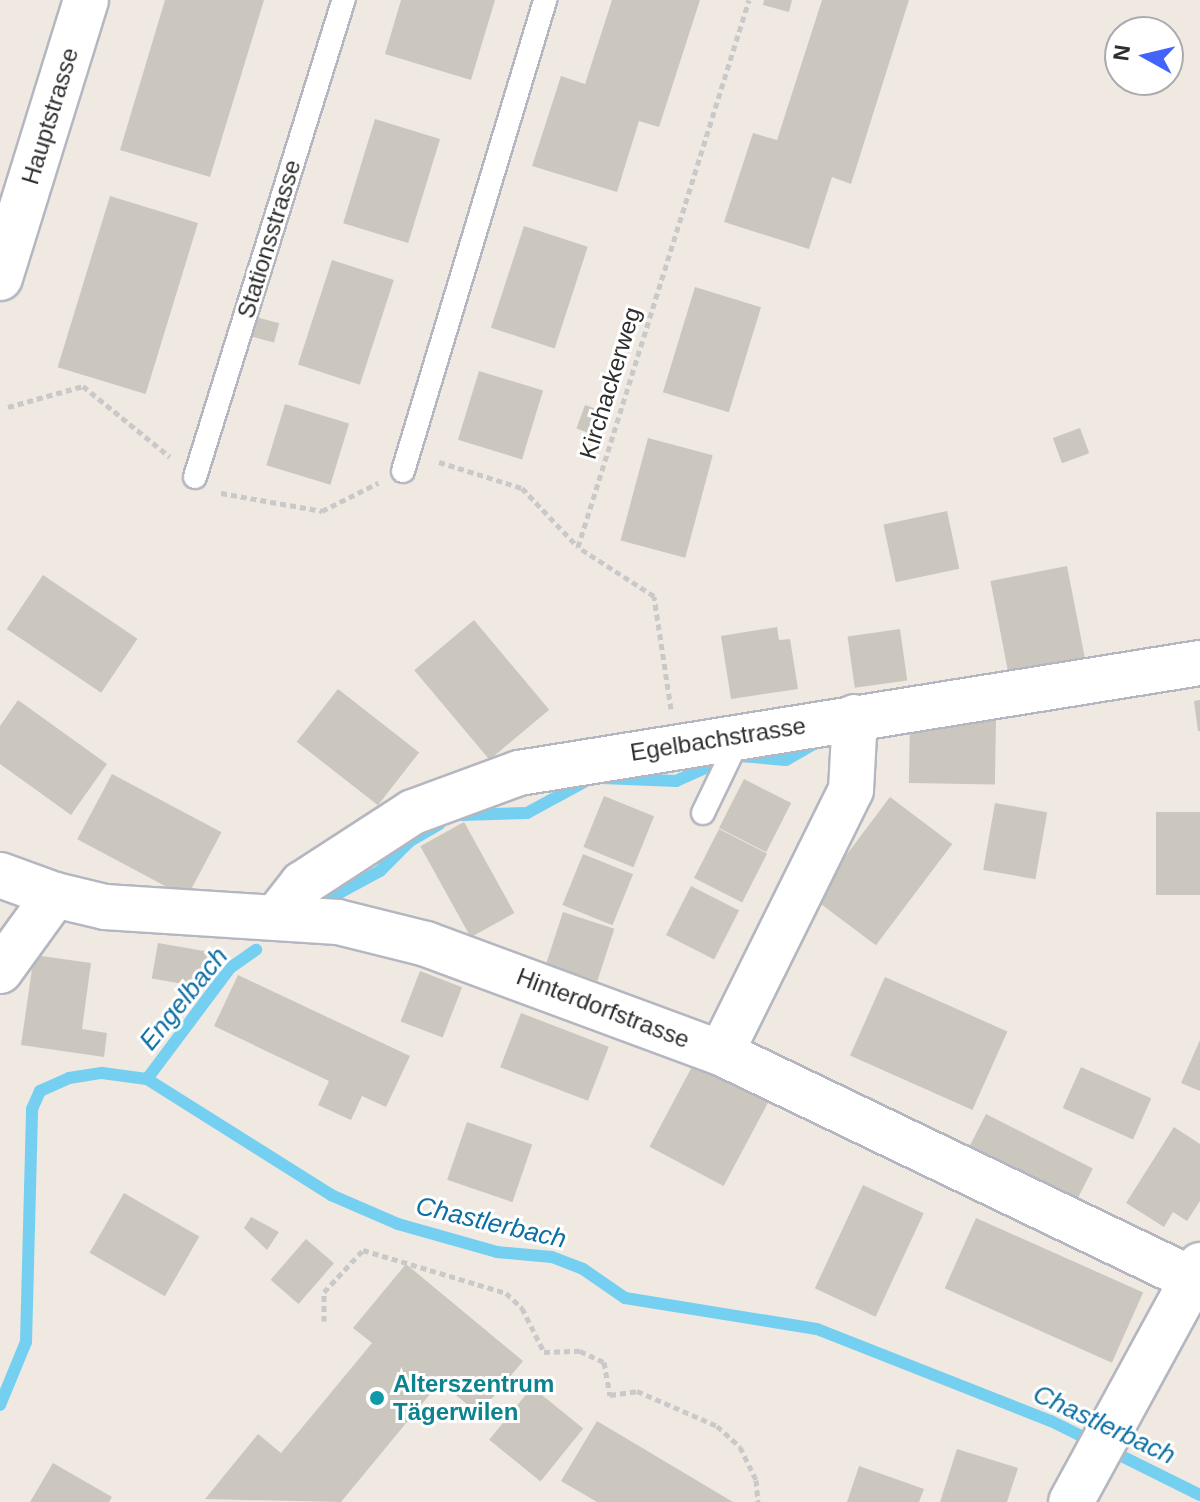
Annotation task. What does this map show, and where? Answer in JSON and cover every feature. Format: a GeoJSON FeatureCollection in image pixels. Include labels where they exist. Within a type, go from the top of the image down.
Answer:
{"type":"FeatureCollection","features":[{"type":"Feature","properties":{"kind":"street","name":"Hauptstrasse"},"geometry":{"type":"LineString","coordinates":[[0,278],[86,0]]}},
{"type":"Feature","properties":{"kind":"street","name":"Egelbachstrasse"},"geometry":{"type":"LineString","coordinates":[[277,916],[302,884],[413,812],[519,773],[678,745],[732,752],[855,717],[1200,663]]}},
{"type":"Feature","properties":{"kind":"street"},"geometry":{"type":"LineString","coordinates":[[721,1053],[851,790],[855,717]]}},
{"type":"Feature","properties":{"kind":"street","name":"Hinterdorfstrasse"},"geometry":{"type":"LineString","coordinates":[[0,875],[55,895],[105,907],[338,922],[426,944],[721,1053],[1197,1276]]}},
{"type":"Feature","properties":{"kind":"street"},"geometry":{"type":"LineString","coordinates":[[0,971],[55,895]]}},
{"type":"Feature","properties":{"kind":"street"},"geometry":{"type":"LineString","coordinates":[[1079,1487],[1197,1276]]}},
{"type":"Feature","properties":{"kind":"lane","name":"Stationsstrasse"},"geometry":{"type":"LineString","coordinates":[[195,477],[344,0]]}},
{"type":"Feature","properties":{"kind":"lane"},"geometry":{"type":"LineString","coordinates":[[403,471],[545,0]]}},
{"type":"Feature","properties":{"kind":"lane"},"geometry":{"type":"LineString","coordinates":[[703,813],[732,752]]}},
{"type":"Feature","properties":{"kind":"path","name":"Kirchackerweg"},"geometry":{"type":"LineString","coordinates":[[578,547],[749,0]]}},
{"type":"Feature","properties":{"kind":"path"},"geometry":{"type":"LineString","coordinates":[[8,407],[83,386],[214,491],[322,511],[431,459],[522,488],[578,547],[654,596],[678,745]]}},
{"type":"Feature","properties":{"kind":"path"},"geometry":{"type":"LineString","coordinates":[[324,1321],[324,1292],[363,1250],[506,1293],[522,1308],[544,1352],[580,1351],[604,1362],[610,1395],[637,1391],[717,1426],[740,1447],[756,1480],[758,1502]]}},
{"type":"Feature","properties":{"kind":"building"},"geometry":{"type":"Polygon","coordinates":[[[165,0],[264,0],[210,177],[120,150],[165,0]]]}},
{"type":"Feature","properties":{"kind":"building"},"geometry":{"type":"Polygon","coordinates":[[[401,0],[495,0],[471,80],[385,54],[401,0]]]}},
{"type":"Feature","properties":{"kind":"building"},"geometry":{"type":"Polygon","coordinates":[[[612,0],[700,0],[659,127],[639,121],[617,192],[532,166],[561,76],[585,84],[612,0]]]}},
{"type":"Feature","properties":{"kind":"building"},"geometry":{"type":"Polygon","coordinates":[[[764,0],[792,0],[789,12],[763,5],[764,0]]]}},
{"type":"Feature","properties":{"kind":"building"},"geometry":{"type":"Polygon","coordinates":[[[822,0],[909,0],[851,184],[832,177],[809,249],[724,222],[753,133],[777,140],[822,0]]]}},
{"type":"Feature","properties":{"kind":"building"},"geometry":{"type":"Polygon","coordinates":[[[375,119],[440,139],[408,243],[343,223],[375,119]]]}},
{"type":"Feature","properties":{"kind":"building"},"geometry":{"type":"Polygon","coordinates":[[[110,196],[198,223],[146,394],[58,367],[110,196]]]}},
{"type":"Feature","properties":{"kind":"building"},"geometry":{"type":"Polygon","coordinates":[[[524,226],[588,247],[555,348],[491,328],[524,226]]]}},
{"type":"Feature","properties":{"kind":"building"},"geometry":{"type":"Polygon","coordinates":[[[332,260],[394,280],[360,385],[298,365],[332,260]]]}},
{"type":"Feature","properties":{"kind":"building"},"geometry":{"type":"Polygon","coordinates":[[[695,287],[761,307],[729,412],[663,392],[695,287]]]}},
{"type":"Feature","properties":{"kind":"building"},"geometry":{"type":"Polygon","coordinates":[[[256,317],[279,323],[274,343],[251,336],[256,317]]]}},
{"type":"Feature","properties":{"kind":"building"},"geometry":{"type":"Polygon","coordinates":[[[479,371],[543,391],[522,459],[458,440],[479,371]]]}},
{"type":"Feature","properties":{"kind":"building"},"geometry":{"type":"Polygon","coordinates":[[[285,404],[349,424],[330,485],[266,465],[285,404]]]}},
{"type":"Feature","properties":{"kind":"building"},"geometry":{"type":"Polygon","coordinates":[[[585,405],[607,413],[598,436],[576,428],[585,405]]]}},
{"type":"Feature","properties":{"kind":"building"},"geometry":{"type":"Polygon","coordinates":[[[1080,428],[1089,453],[1062,463],[1053,438],[1080,428]]]}},
{"type":"Feature","properties":{"kind":"building"},"geometry":{"type":"Polygon","coordinates":[[[648,438],[713,455],[685,558],[621,540],[648,438]]]}},
{"type":"Feature","properties":{"kind":"building"},"geometry":{"type":"Polygon","coordinates":[[[947,511],[959,569],[896,582],[883,525],[947,511]]]}},
{"type":"Feature","properties":{"kind":"building"},"geometry":{"type":"Polygon","coordinates":[[[1067,566],[1087,670],[1011,685],[990,581],[1067,566]]]}},
{"type":"Feature","properties":{"kind":"building"},"geometry":{"type":"Polygon","coordinates":[[[43,575],[138,639],[101,693],[7,629],[43,575]]]}},
{"type":"Feature","properties":{"kind":"building"},"geometry":{"type":"Polygon","coordinates":[[[474,620],[549,710],[489,760],[414,670],[474,620]]]}},
{"type":"Feature","properties":{"kind":"building"},"geometry":{"type":"Polygon","coordinates":[[[777,627],[779,640],[790,639],[798,689],[731,699],[721,636],[777,627]]]}},
{"type":"Feature","properties":{"kind":"building"},"geometry":{"type":"Polygon","coordinates":[[[900,629],[907,680],[855,688],[848,636],[900,629]]]}},
{"type":"Feature","properties":{"kind":"building"},"geometry":{"type":"Polygon","coordinates":[[[338,689],[419,752],[378,805],[297,742],[338,689]]]}},
{"type":"Feature","properties":{"kind":"building"},"geometry":{"type":"Polygon","coordinates":[[[18,700],[107,764],[71,815],[0,764],[0,726],[18,700]]]}},
{"type":"Feature","properties":{"kind":"building"},"geometry":{"type":"Polygon","coordinates":[[[1200,700],[1200,731],[1198,731],[1194,701],[1200,700]]]}},
{"type":"Feature","properties":{"kind":"building"},"geometry":{"type":"Polygon","coordinates":[[[910,718],[996,720],[995,784],[909,783],[910,718]]]}},
{"type":"Feature","properties":{"kind":"building"},"geometry":{"type":"Polygon","coordinates":[[[112,774],[221,832],[187,898],[77,839],[112,774]]]}},
{"type":"Feature","properties":{"kind":"building"},"geometry":{"type":"Polygon","coordinates":[[[744,779],[791,803],[766,852],[719,828],[744,779]]]}},
{"type":"Feature","properties":{"kind":"building"},"geometry":{"type":"Polygon","coordinates":[[[604,796],[654,816],[633,867],[583,847],[604,796]]]}},
{"type":"Feature","properties":{"kind":"building"},"geometry":{"type":"Polygon","coordinates":[[[890,797],[952,844],[876,945],[814,898],[890,797]]]}},
{"type":"Feature","properties":{"kind":"building"},"geometry":{"type":"Polygon","coordinates":[[[995,803],[1047,812],[1035,879],[983,870],[995,803]]]}},
{"type":"Feature","properties":{"kind":"building"},"geometry":{"type":"Polygon","coordinates":[[[1156,812],[1200,812],[1200,895],[1156,895],[1156,812]]]}},
{"type":"Feature","properties":{"kind":"building"},"geometry":{"type":"Polygon","coordinates":[[[464,822],[514,913],[471,937],[420,846],[464,822]]]}},
{"type":"Feature","properties":{"kind":"building"},"geometry":{"type":"Polygon","coordinates":[[[719,829],[767,854],[742,903],[694,878],[719,829]]]}},
{"type":"Feature","properties":{"kind":"building"},"geometry":{"type":"Polygon","coordinates":[[[583,854],[633,874],[612,925],[562,905],[583,854]]]}},
{"type":"Feature","properties":{"kind":"building"},"geometry":{"type":"Polygon","coordinates":[[[691,886],[739,911],[714,960],[666,935],[691,886]]]}},
{"type":"Feature","properties":{"kind":"building"},"geometry":{"type":"Polygon","coordinates":[[[563,912],[614,929],[597,981],[546,964],[563,912]]]}},
{"type":"Feature","properties":{"kind":"building"},"geometry":{"type":"Polygon","coordinates":[[[158,943],[208,952],[202,987],[152,978],[158,943]]]}},
{"type":"Feature","properties":{"kind":"building"},"geometry":{"type":"Polygon","coordinates":[[[34,955],[91,963],[82,1029],[107,1033],[104,1057],[21,1045],[34,955]]]}},
{"type":"Feature","properties":{"kind":"building"},"geometry":{"type":"Polygon","coordinates":[[[420,971],[462,987],[443,1038],[401,1021],[420,971]]]}},
{"type":"Feature","properties":{"kind":"building"},"geometry":{"type":"Polygon","coordinates":[[[238,975],[410,1056],[386,1107],[362,1096],[351,1120],[318,1105],[329,1081],[214,1026],[238,975]]]}},
{"type":"Feature","properties":{"kind":"building"},"geometry":{"type":"Polygon","coordinates":[[[885,977],[1007,1032],[972,1110],[850,1056],[885,977]]]}},
{"type":"Feature","properties":{"kind":"building"},"geometry":{"type":"Polygon","coordinates":[[[521,1013],[609,1047],[588,1101],[500,1067],[521,1013]]]}},
{"type":"Feature","properties":{"kind":"building"},"geometry":{"type":"Polygon","coordinates":[[[1200,1040],[1200,1091],[1181,1083],[1200,1040]]]}},
{"type":"Feature","properties":{"kind":"building"},"geometry":{"type":"Polygon","coordinates":[[[695,1061],[769,1100],[724,1186],[649,1147],[695,1061]]]}},
{"type":"Feature","properties":{"kind":"building"},"geometry":{"type":"Polygon","coordinates":[[[1081,1067],[1151,1098],[1133,1139],[1063,1108],[1081,1067]]]}},
{"type":"Feature","properties":{"kind":"building"},"geometry":{"type":"Polygon","coordinates":[[[986,1114],[1093,1168],[1073,1208],[966,1153],[986,1114]]]}},
{"type":"Feature","properties":{"kind":"building"},"geometry":{"type":"Polygon","coordinates":[[[467,1122],[532,1144],[512,1202],[447,1180],[467,1122]]]}},
{"type":"Feature","properties":{"kind":"building"},"geometry":{"type":"Polygon","coordinates":[[[1174,1127],[1200,1144],[1200,1201],[1187,1221],[1173,1212],[1164,1227],[1126,1203],[1174,1127]]]}},
{"type":"Feature","properties":{"kind":"building"},"geometry":{"type":"Polygon","coordinates":[[[863,1185],[924,1213],[876,1317],[815,1288],[863,1185]]]}},
{"type":"Feature","properties":{"kind":"building"},"geometry":{"type":"Polygon","coordinates":[[[124,1193],[199,1236],[165,1296],[90,1253],[124,1193]]]}},
{"type":"Feature","properties":{"kind":"building"},"geometry":{"type":"Polygon","coordinates":[[[251,1217],[279,1232],[267,1250],[244,1228],[251,1217]]]}},
{"type":"Feature","properties":{"kind":"building"},"geometry":{"type":"Polygon","coordinates":[[[976,1218],[1143,1292],[1112,1363],[945,1288],[976,1218]]]}},
{"type":"Feature","properties":{"kind":"building"},"geometry":{"type":"Polygon","coordinates":[[[306,1239],[334,1263],[298,1304],[271,1280],[306,1239]]]}},
{"type":"Feature","properties":{"kind":"building","name":"Alterszentrum Tägerwilen"},"geometry":{"type":"Polygon","coordinates":[[[406,1264],[523,1361],[479,1414],[440,1382],[341,1502],[205,1499],[258,1434],[281,1453],[372,1343],[353,1328],[406,1264]]]}},
{"type":"Feature","properties":{"kind":"building"},"geometry":{"type":"Polygon","coordinates":[[[532,1387],[583,1429],[540,1481],[489,1440],[532,1387]]]}},
{"type":"Feature","properties":{"kind":"building","name":"Alterszentrum Tägerwilen"},"geometry":{"type":"Polygon","coordinates":[[[597,1421],[733,1502],[597,1502],[561,1481],[597,1421]]]}},
{"type":"Feature","properties":{"kind":"building"},"geometry":{"type":"Polygon","coordinates":[[[957,1449],[1018,1468],[1007,1502],[940,1502],[957,1449]]]}},
{"type":"Feature","properties":{"kind":"building"},"geometry":{"type":"Polygon","coordinates":[[[53,1463],[112,1497],[109,1502],[30,1502],[53,1463]]]}},
{"type":"Feature","properties":{"kind":"building"},"geometry":{"type":"Polygon","coordinates":[[[859,1466],[924,1489],[919,1502],[847,1502],[859,1466]]]}},
{"type":"Feature","properties":{"kind":"waterway","name":"Engelbach"},"geometry":{"type":"LineString","coordinates":[[740,756],[786,760],[816,743]]}},
{"type":"Feature","properties":{"kind":"waterway","name":"Engelbach"},"geometry":{"type":"LineString","coordinates":[[602,778],[676,781],[723,760]]}},
{"type":"Feature","properties":{"kind":"waterway","name":"Engelbach"},"geometry":{"type":"LineString","coordinates":[[461,815],[527,813],[584,782]]}},
{"type":"Feature","properties":{"kind":"waterway","name":"Engelbach"},"geometry":{"type":"LineString","coordinates":[[332,897],[380,871],[410,841],[440,824]]}},
{"type":"Feature","properties":{"kind":"waterway","name":"Engelbach"},"geometry":{"type":"LineString","coordinates":[[147,1079],[230,968],[256,950]]}},
{"type":"Feature","properties":{"kind":"waterway","name":"Chastlerbach"},"geometry":{"type":"LineString","coordinates":[[0,1405],[26,1342],[32,1109],[40,1091],[69,1078],[102,1073],[147,1079],[331,1195],[398,1224],[497,1252],[552,1257],[583,1269],[625,1298],[817,1329],[1051,1421],[1200,1495]]}},
{"type":"Feature","properties":{"kind":"place","name":"Alterszentrum Tägerwilen"},"geometry":{"type":"Point","coordinates":[377,1398]}}]}
